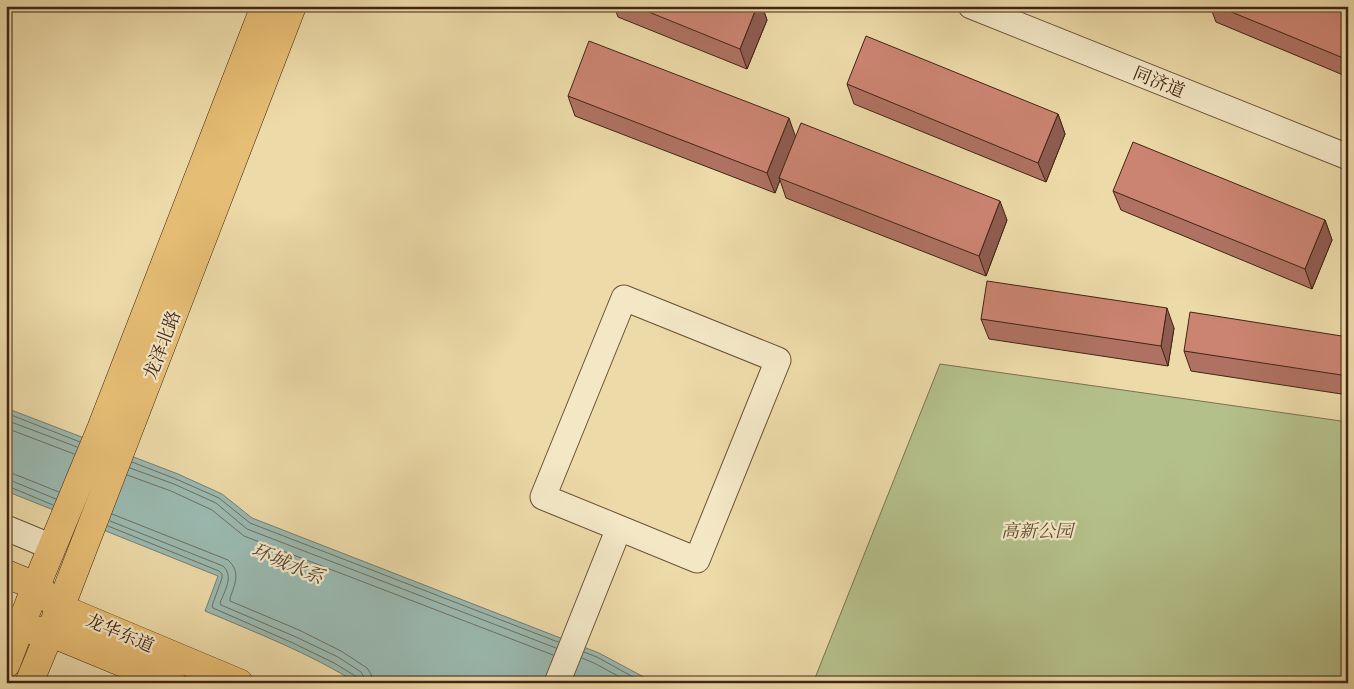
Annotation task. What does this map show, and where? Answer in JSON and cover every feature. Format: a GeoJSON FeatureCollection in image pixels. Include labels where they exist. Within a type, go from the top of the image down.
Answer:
{"type":"FeatureCollection","features":[{"type":"Feature","properties":{"kind":"main road","name":"龙泽北路"},"geometry":{"type":"LineString","coordinates":[[7,662],[13,626],[36,586],[101,429],[265,6]]}},
{"type":"Feature","properties":{"kind":"main road","name":"龙泽北路"},"geometry":{"type":"LineString","coordinates":[[29,683],[292,6]]}},
{"type":"Feature","properties":{"kind":"main road","name":"龙华东道"},"geometry":{"type":"LineString","coordinates":[[6,574],[36,586],[54,620],[172,683]]}},
{"type":"Feature","properties":{"kind":"main road","name":"龙华东道"},"geometry":{"type":"LineString","coordinates":[[13,626],[54,620],[239,683]]}},
{"type":"Feature","properties":{"kind":"street","name":"同济道"},"geometry":{"type":"LineString","coordinates":[[970,6],[1348,158]]}},
{"type":"Feature","properties":{"kind":"street"},"geometry":{"type":"LineString","coordinates":[[624,298],[778,360],[697,560],[619,528],[543,497],[624,298]]}},
{"type":"Feature","properties":{"kind":"street"},"geometry":{"type":"LineString","coordinates":[[6,528],[52,547]]}},
{"type":"Feature","properties":{"kind":"street"},"geometry":{"type":"LineString","coordinates":[[557,683],[619,528]]}},
{"type":"Feature","properties":{"kind":"green space","name":"高新公园"},"geometry":{"type":"Polygon","coordinates":[[[940,364],[1348,422],[1348,683],[813,683],[940,364]]]}},
{"type":"Feature","properties":{"kind":"water","name":"环城水系"},"geometry":{"type":"Polygon","coordinates":[[[6,408],[178,474],[222,494],[252,518],[599,653],[655,683],[357,683],[302,653],[205,611],[218,576],[6,491],[6,408]]]}},
{"type":"Feature","properties":{"kind":"building"},"geometry":{"type":"Polygon","coordinates":[[[634,6],[757,6],[740,49],[634,6]]]}},
{"type":"Feature","properties":{"kind":"building"},"geometry":{"type":"Polygon","coordinates":[[[1217,6],[1326,6],[1348,15],[1348,60],[1217,6]]]}},
{"type":"Feature","properties":{"kind":"building"},"geometry":{"type":"Polygon","coordinates":[[[866,36],[1058,114],[1038,163],[847,84],[866,36]]]}},
{"type":"Feature","properties":{"kind":"building"},"geometry":{"type":"Polygon","coordinates":[[[589,41],[789,118],[767,173],[568,96],[589,41]]]}},
{"type":"Feature","properties":{"kind":"building"},"geometry":{"type":"Polygon","coordinates":[[[801,123],[1000,201],[979,256],[779,178],[801,123]]]}},
{"type":"Feature","properties":{"kind":"building"},"geometry":{"type":"Polygon","coordinates":[[[1133,142],[1325,220],[1305,269],[1113,191],[1133,142]]]}},
{"type":"Feature","properties":{"kind":"building"},"geometry":{"type":"Polygon","coordinates":[[[987,281],[1167,308],[1161,346],[981,319],[987,281]]]}},
{"type":"Feature","properties":{"kind":"building"},"geometry":{"type":"Polygon","coordinates":[[[1190,312],[1348,337],[1348,376],[1184,351],[1190,312]]]}}]}
